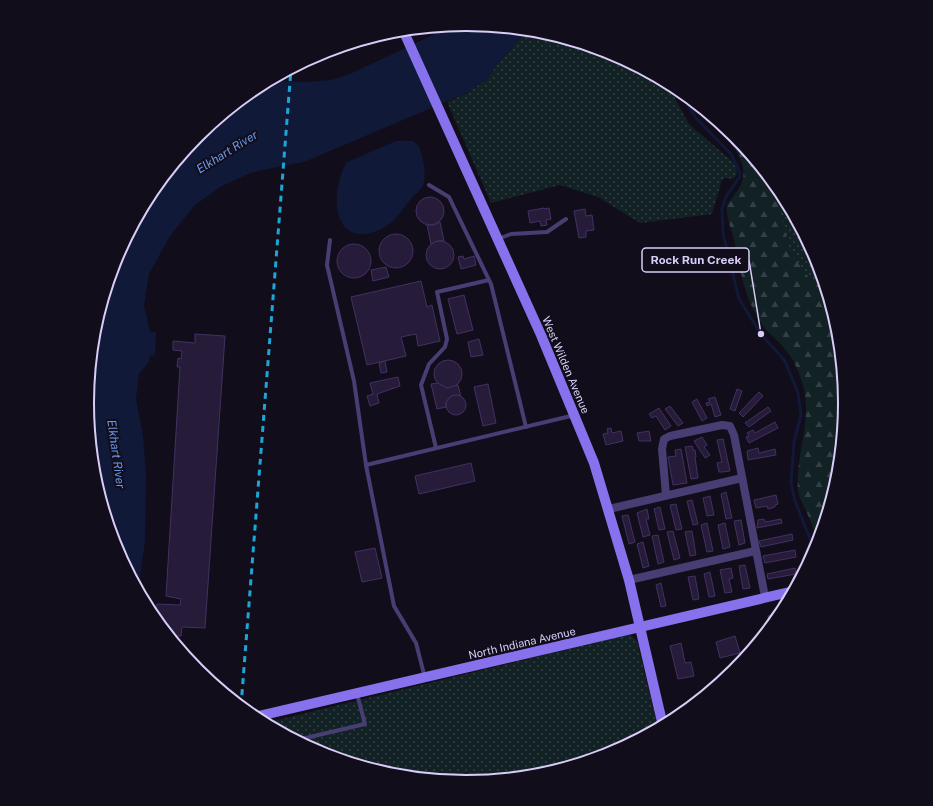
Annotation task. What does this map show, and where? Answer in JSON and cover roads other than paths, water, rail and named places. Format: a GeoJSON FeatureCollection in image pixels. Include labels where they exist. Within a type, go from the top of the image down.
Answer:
{"type":"FeatureCollection","features":[{"type":"Feature","properties":{"kind":"street","name":"West Wilden Avenue"},"geometry":{"type":"LineString","coordinates":[[406,36],[575,415],[609,509],[629,580],[661,719]]}},
{"type":"Feature","properties":{"kind":"street"},"geometry":{"type":"LineString","coordinates":[[666,495],[662,449],[664,439],[670,436],[722,425],[730,426],[734,435],[765,597]]}},
{"type":"Feature","properties":{"kind":"street"},"geometry":{"type":"LineString","coordinates":[[609,509],[742,478]]}},
{"type":"Feature","properties":{"kind":"street"},"geometry":{"type":"LineString","coordinates":[[629,580],[756,551]]}},
{"type":"Feature","properties":{"kind":"street","name":"North Indiana Avenue"},"geometry":{"type":"LineString","coordinates":[[264,715],[787,592]]}},
{"type":"Feature","properties":{"kind":"lane"},"geometry":{"type":"LineString","coordinates":[[430,185],[450,196],[496,297],[526,427]]}},
{"type":"Feature","properties":{"kind":"lane"},"geometry":{"type":"LineString","coordinates":[[497,239],[511,234],[547,232],[566,219]]}},
{"type":"Feature","properties":{"kind":"lane"},"geometry":{"type":"LineString","coordinates":[[330,240],[328,266],[354,381],[366,465],[394,606],[416,643],[425,678]]}},
{"type":"Feature","properties":{"kind":"lane"},"geometry":{"type":"LineString","coordinates":[[436,448],[421,385],[429,364],[445,347],[447,339],[437,292],[489,280]]}},
{"type":"Feature","properties":{"kind":"lane"},"geometry":{"type":"LineString","coordinates":[[366,465],[575,415]]}},
{"type":"Feature","properties":{"kind":"lane"},"geometry":{"type":"LineString","coordinates":[[305,738],[365,724],[357,694]]}},
{"type":"Feature","properties":{"kind":"water","name":"Elkhart River"},"geometry":{"type":"Polygon","coordinates":[[[466,31],[522,35],[488,78],[469,92],[304,162],[253,172],[222,186],[195,205],[170,236],[149,274],[144,305],[150,332],[156,332],[155,356],[150,355],[149,362],[139,374],[136,399],[143,436],[146,474],[145,542],[139,580],[114,523],[107,499],[98,452],[94,403],[98,354],[107,307],[114,283],[123,261],[144,217],[171,177],[203,140],[221,123],[260,94],[281,81],[306,82],[331,80],[350,74],[437,32],[466,31]]]}},
{"type":"Feature","properties":{"kind":"water"},"geometry":{"type":"Polygon","coordinates":[[[396,141],[413,141],[419,146],[425,171],[422,187],[394,220],[382,229],[365,234],[356,234],[349,231],[343,225],[339,217],[337,206],[339,183],[344,167],[347,162],[396,141]]]}},
{"type":"Feature","properties":{"kind":"waterway"},"geometry":{"type":"LineString","coordinates":[[687,104],[696,118],[731,154],[739,171],[740,176],[726,197],[722,209],[723,233],[739,299],[761,334],[785,361],[798,393],[801,415],[794,442],[791,483],[795,501],[811,542]]}},
{"type":"Feature","properties":{"kind":"railway"},"geometry":{"type":"LineString","coordinates":[[242,699],[290,76]]}},
{"type":"Feature","properties":{"kind":"place","name":"Rock Run Creek"},"geometry":{"type":"Point","coordinates":[761,334]}}]}
